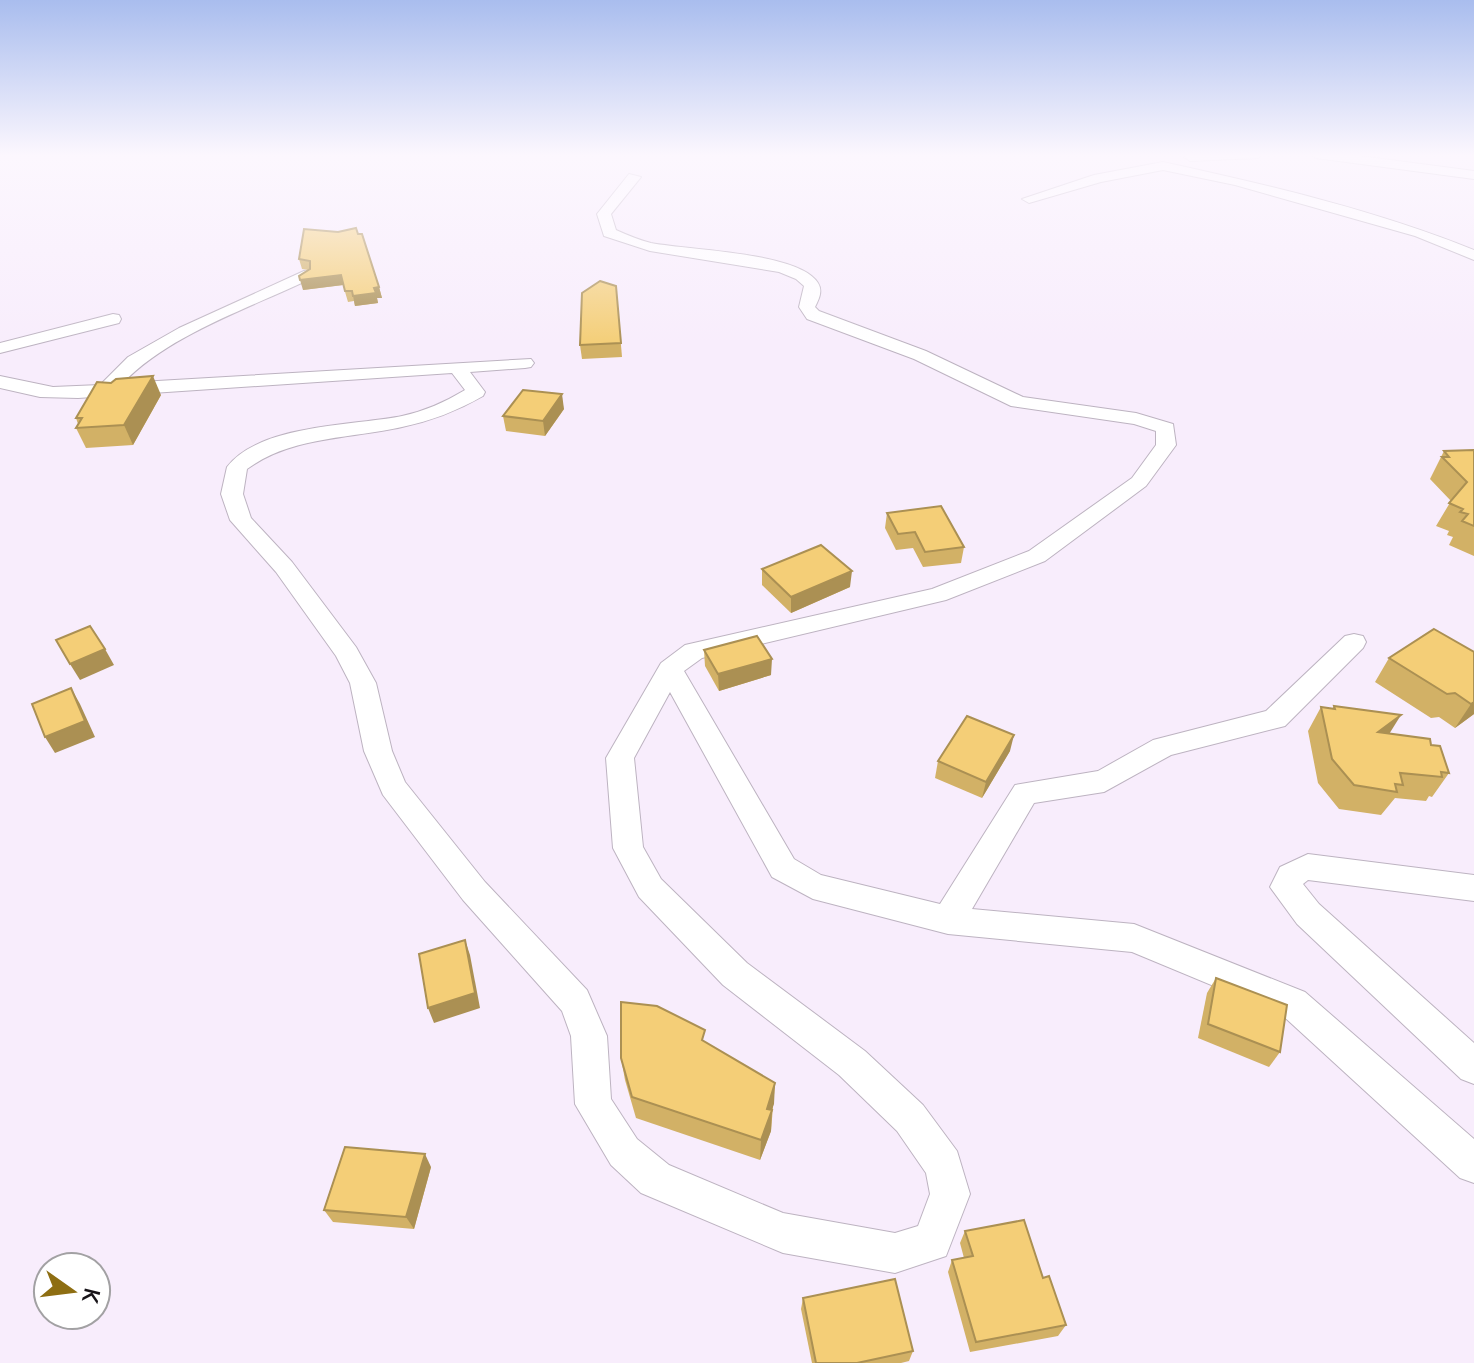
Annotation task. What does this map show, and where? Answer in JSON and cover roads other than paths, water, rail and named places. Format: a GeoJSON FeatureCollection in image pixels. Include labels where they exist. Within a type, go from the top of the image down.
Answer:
{"type":"FeatureCollection","features":[{"type":"Feature","properties":{"kind":"street"},"geometry":{"type":"LineString","coordinates":[[457,367],[476,392],[453,408],[419,418],[312,435],[265,448],[237,467],[232,494],[241,520],[284,567],[347,653],[363,683],[378,751],[393,787],[474,891],[575,1001],[589,1036],[593,1104],[624,1152],[655,1179],[783,1233],[895,1253],[932,1242],[950,1194],[943,1165],[910,1118],[852,1063],[735,974],[650,888],[628,848],[620,758],[670,669],[694,651],[938,595],[1037,556],[1139,482],[1166,445],[1166,428],[1136,419],[1018,402],[920,355],[813,315],[807,307],[813,294],[811,284],[805,277],[786,269],[733,257],[650,247],[609,233],[605,218]]}},
{"type":"Feature","properties":{"kind":"street"},"geometry":{"type":"LineString","coordinates":[[1365,218],[1420,233],[1474,255]]}},
{"type":"Feature","properties":{"kind":"street"},"geometry":{"type":"LineString","coordinates":[[106,390],[134,361],[185,332],[304,276]]}},
{"type":"Feature","properties":{"kind":"street"},"geometry":{"type":"LineString","coordinates":[[0,348],[113,319]]}},
{"type":"Feature","properties":{"kind":"street"},"geometry":{"type":"LineString","coordinates":[[0,382],[39,393],[69,395],[525,363]]}},
{"type":"Feature","properties":{"kind":"street"},"geometry":{"type":"LineString","coordinates":[[948,920],[1025,793],[1104,781],[1163,747],[1275,719],[1354,642]]}},
{"type":"Feature","properties":{"kind":"street"},"geometry":{"type":"LineString","coordinates":[[670,669],[783,868],[813,886],[948,920],[1134,938],[1293,1003],[1474,1164]]}},
{"type":"Feature","properties":{"kind":"street"},"geometry":{"type":"LineString","coordinates":[[1474,888],[1308,867],[1296,870],[1289,876],[1286,887],[1308,914],[1474,1067]]}}]}
